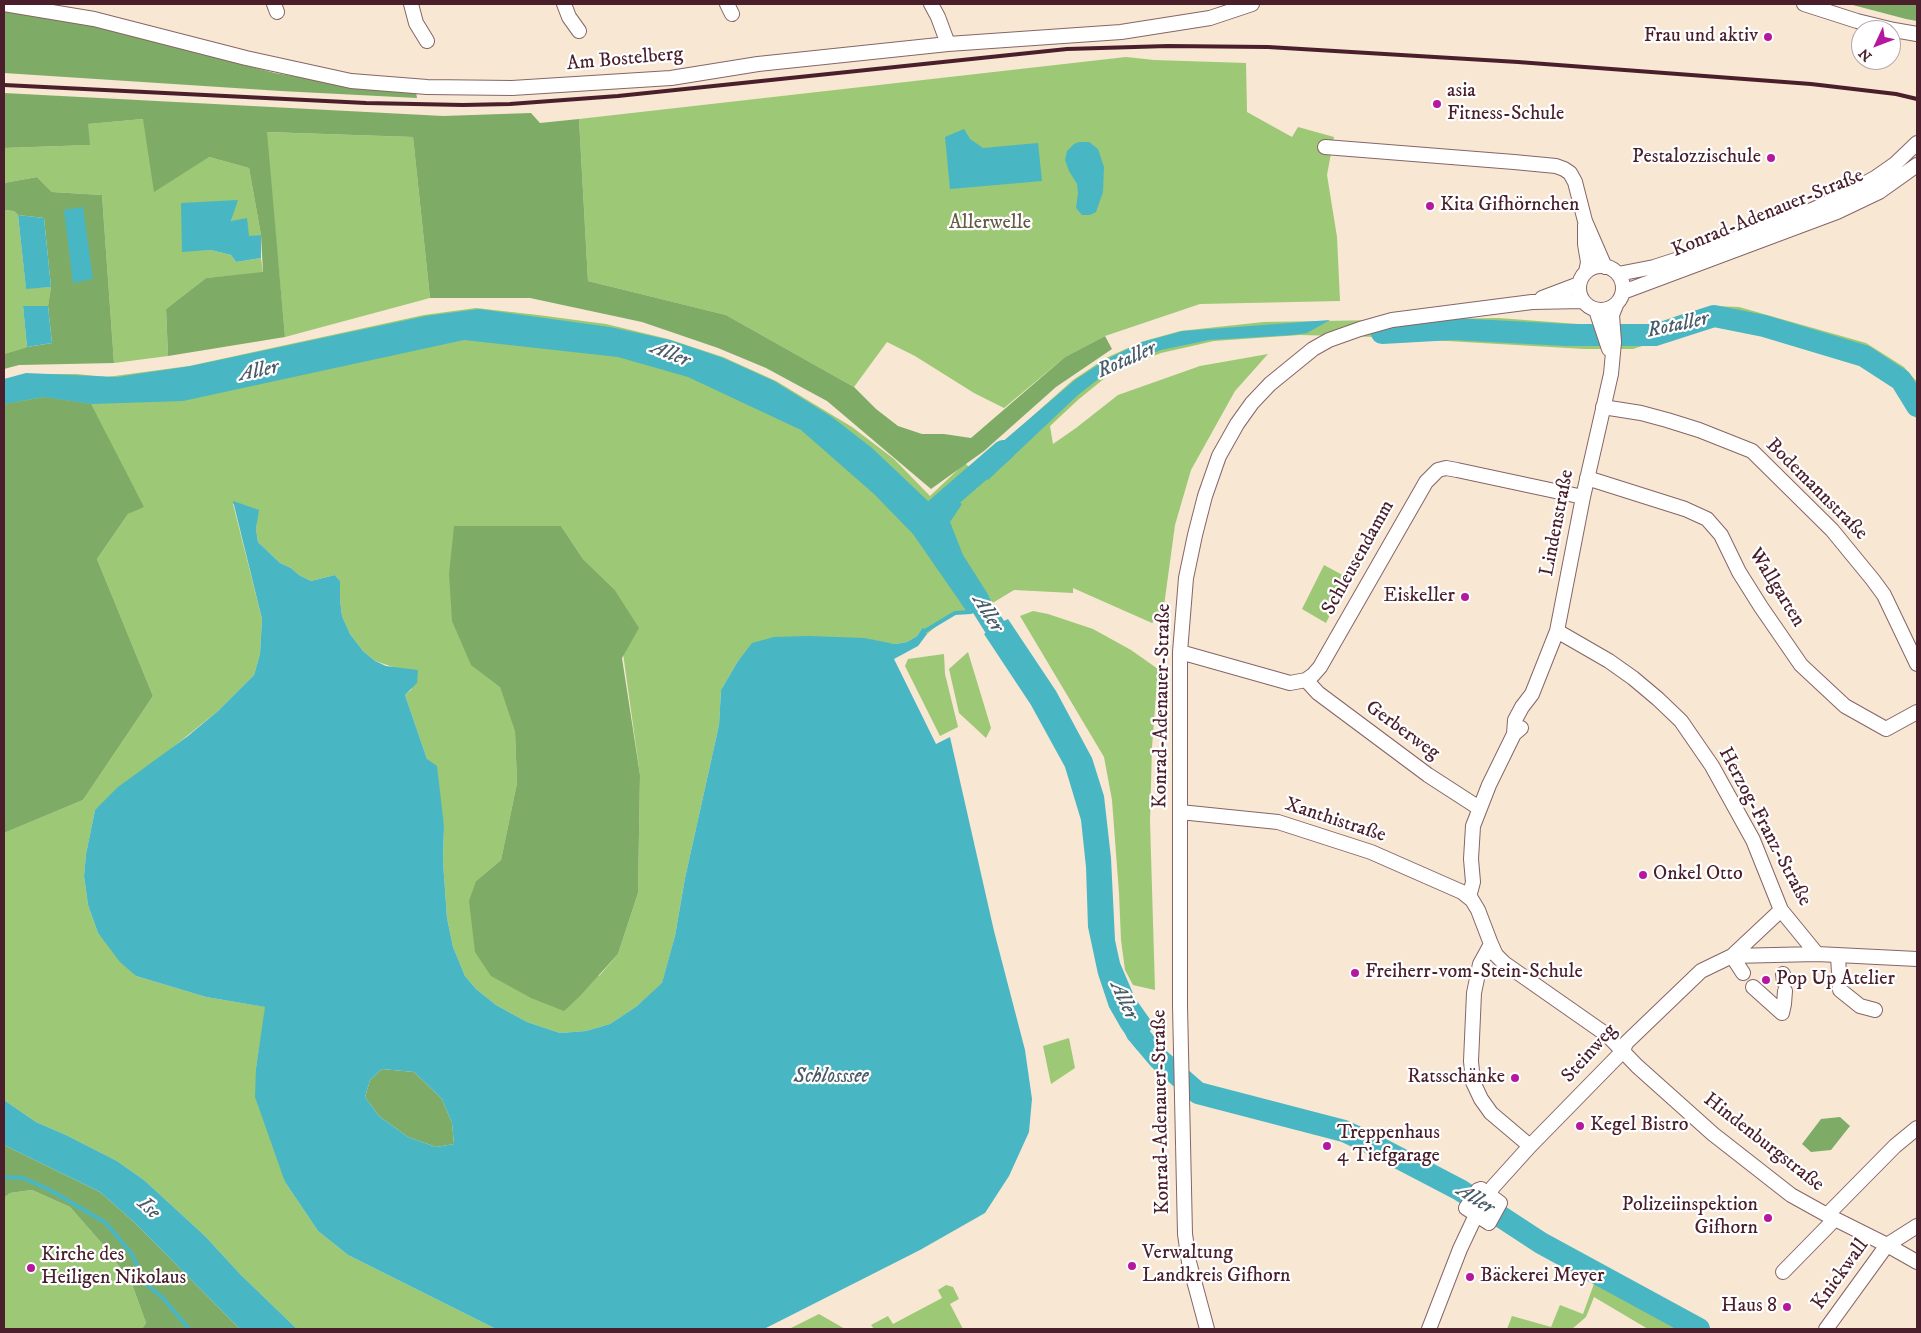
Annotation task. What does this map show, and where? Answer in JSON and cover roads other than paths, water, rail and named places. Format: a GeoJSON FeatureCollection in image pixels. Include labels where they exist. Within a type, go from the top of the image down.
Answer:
{"type":"FeatureCollection","features":[{"type":"Feature","properties":{"kind":"street","name":"Am Bostelberg"},"geometry":{"type":"LineString","coordinates":[[4,4],[94,19],[246,58],[351,81],[427,87],[536,88],[671,78],[758,64],[948,44],[1121,32],[1194,21],[1228,8],[1252,4]]}},
{"type":"Feature","properties":{"kind":"street"},"geometry":{"type":"LineString","coordinates":[[411,4],[416,23],[427,42]]}},
{"type":"Feature","properties":{"kind":"street"},"geometry":{"type":"LineString","coordinates":[[564,4],[569,17],[579,31]]}},
{"type":"Feature","properties":{"kind":"street"},"geometry":{"type":"LineString","coordinates":[[931,4],[948,44]]}},
{"type":"Feature","properties":{"kind":"street"},"geometry":{"type":"LineString","coordinates":[[1804,4],[1854,20]]}},
{"type":"Feature","properties":{"kind":"street"},"geometry":{"type":"LineString","coordinates":[[1901,31],[1917,34]]}},
{"type":"Feature","properties":{"kind":"street"},"geometry":{"type":"LineString","coordinates":[[1901,33],[1917,41]]}},
{"type":"Feature","properties":{"kind":"street","name":"Konrad-Adenauer-Straße"},"geometry":{"type":"LineString","coordinates":[[1618,274],[1654,267],[1691,255],[1812,210],[1874,178],[1895,164],[1917,143]]}},
{"type":"Feature","properties":{"kind":"street"},"geometry":{"type":"LineString","coordinates":[[1325,147],[1556,166],[1570,173],[1575,182],[1585,221],[1605,267]]}},
{"type":"Feature","properties":{"kind":"street","name":"Konrad-Adenauer-Straße"},"geometry":{"type":"LineString","coordinates":[[1623,292],[1837,212],[1879,192],[1917,164]]}},
{"type":"Feature","properties":{"kind":"street"},"geometry":{"type":"LineString","coordinates":[[1583,278],[1596,267],[1605,267],[1618,274],[1622,282],[1623,292],[1616,305],[1605,310],[1596,310],[1583,301],[1579,290],[1588,262],[1585,244],[1585,221]]}},
{"type":"Feature","properties":{"kind":"street","name":"Konrad-Adenauer-Straße"},"geometry":{"type":"LineString","coordinates":[[1532,302],[1583,278]]}},
{"type":"Feature","properties":{"kind":"street","name":"Konrad-Adenauer-Straße"},"geometry":{"type":"LineString","coordinates":[[1207,1329],[1185,1234],[1179,959],[1180,652],[1188,570],[1205,496],[1219,456],[1237,424],[1252,403],[1287,368],[1329,340],[1360,328],[1392,320],[1532,302],[1583,301]]}},
{"type":"Feature","properties":{"kind":"street","name":"Lindenstraße"},"geometry":{"type":"LineString","coordinates":[[1469,897],[1473,882],[1471,858],[1473,826],[1479,808],[1514,734],[1528,716],[1532,705],[1532,694],[1557,631],[1583,497],[1611,374],[1612,357],[1608,327],[1616,305]]}},
{"type":"Feature","properties":{"kind":"street","name":"Lindenstraße"},"geometry":{"type":"LineString","coordinates":[[1596,310],[1608,327]]}},
{"type":"Feature","properties":{"kind":"street","name":"Bodemannstraße"},"geometry":{"type":"LineString","coordinates":[[1603,407],[1668,420],[1752,451],[1832,530],[1874,580],[1884,594],[1917,664]]}},
{"type":"Feature","properties":{"kind":"street","name":"Schleusendamm"},"geometry":{"type":"LineString","coordinates":[[1306,680],[1320,667],[1432,474],[1446,468],[1583,497]]}},
{"type":"Feature","properties":{"kind":"street","name":"Wallgarten"},"geometry":{"type":"LineString","coordinates":[[1587,478],[1685,509],[1707,519],[1721,535],[1761,607],[1801,665],[1845,706],[1886,729],[1917,712]]}},
{"type":"Feature","properties":{"kind":"street","name":"Herzog-Franz-Straße"},"geometry":{"type":"LineString","coordinates":[[1557,631],[1633,678],[1658,698],[1681,721],[1712,766],[1753,840],[1781,910],[1816,954]]}},
{"type":"Feature","properties":{"kind":"street"},"geometry":{"type":"LineString","coordinates":[[1180,652],[1290,684],[1306,680]]}},
{"type":"Feature","properties":{"kind":"street","name":"Gerberweg"},"geometry":{"type":"LineString","coordinates":[[1306,680],[1318,693],[1420,769],[1479,808]]}},
{"type":"Feature","properties":{"kind":"street","name":"Xanthistraße"},"geometry":{"type":"LineString","coordinates":[[1180,812],[1278,822],[1372,852],[1445,883],[1469,897]]}},
{"type":"Feature","properties":{"kind":"street"},"geometry":{"type":"LineString","coordinates":[[1469,897],[1478,910],[1491,944],[1480,964],[1474,993],[1471,1061],[1473,1082],[1491,1113],[1530,1146]]}},
{"type":"Feature","properties":{"kind":"street","name":"Steinweg"},"geometry":{"type":"LineString","coordinates":[[1428,1329],[1452,1266],[1476,1215],[1466,1208],[1478,1190],[1480,1191],[1481,1189],[1488,1194],[1530,1146],[1623,1052],[1626,1043],[1701,970],[1732,956],[1781,910]]}},
{"type":"Feature","properties":{"kind":"street","name":"Hindenburgstraße"},"geometry":{"type":"LineString","coordinates":[[1491,944],[1496,955],[1504,963],[1600,1030],[1661,1087],[1735,1151],[1790,1195],[1917,1262]]}},
{"type":"Feature","properties":{"kind":"street","name":"Steinweg"},"geometry":{"type":"LineString","coordinates":[[1732,956],[1782,974],[1816,954],[1917,959]]}},
{"type":"Feature","properties":{"kind":"street"},"geometry":{"type":"LineString","coordinates":[[1732,956],[1743,973]]}},
{"type":"Feature","properties":{"kind":"street"},"geometry":{"type":"LineString","coordinates":[[1838,956],[1840,990],[1860,1006],[1875,1010]]}},
{"type":"Feature","properties":{"kind":"street"},"geometry":{"type":"LineString","coordinates":[[1753,987],[1782,1013],[1782,974]]}},
{"type":"Feature","properties":{"kind":"street","name":"Knickwall"},"geometry":{"type":"LineString","coordinates":[[1783,1272],[1895,1146],[1917,1128]]}},
{"type":"Feature","properties":{"kind":"street"},"geometry":{"type":"LineString","coordinates":[[1887,1245],[1917,1226]]}},
{"type":"Feature","properties":{"kind":"street","name":"Knickwall"},"geometry":{"type":"LineString","coordinates":[[1826,1329],[1887,1245]]}},
{"type":"Feature","properties":{"kind":"water"},"geometry":{"type":"Polygon","coordinates":[[[964,129],[970,139],[983,148],[1038,143],[1042,181],[950,189],[945,137],[964,129]]]}},
{"type":"Feature","properties":{"kind":"water"},"geometry":{"type":"Polygon","coordinates":[[[1079,142],[1089,142],[1098,149],[1104,167],[1103,192],[1096,212],[1090,215],[1082,215],[1076,208],[1077,184],[1065,160],[1067,151],[1079,142]]]}},
{"type":"Feature","properties":{"kind":"water"},"geometry":{"type":"Polygon","coordinates":[[[238,200],[231,221],[247,218],[249,236],[261,235],[261,258],[236,262],[231,255],[211,250],[182,252],[181,203],[238,200]]]}},
{"type":"Feature","properties":{"kind":"water"},"geometry":{"type":"Polygon","coordinates":[[[83,207],[93,279],[73,283],[64,210],[83,207]]]}},
{"type":"Feature","properties":{"kind":"water"},"geometry":{"type":"Polygon","coordinates":[[[18,215],[44,218],[51,287],[26,289],[18,215]]]}},
{"type":"Feature","properties":{"kind":"water"},"geometry":{"type":"Polygon","coordinates":[[[23,306],[48,306],[52,343],[27,347],[23,306]]]}},
{"type":"Feature","properties":{"kind":"water"},"geometry":{"type":"Polygon","coordinates":[[[479,309],[610,327],[670,340],[723,358],[774,381],[832,417],[872,448],[929,502],[946,491],[962,504],[950,522],[963,555],[989,596],[967,612],[913,534],[874,494],[801,430],[688,377],[618,357],[464,340],[183,401],[91,404],[44,397],[4,404],[4,379],[26,373],[117,377],[191,366],[426,316],[479,309]]]}},
{"type":"Feature","properties":{"kind":"water"},"geometry":{"type":"Polygon","coordinates":[[[1330,320],[1307,333],[1209,340],[1161,350],[1111,369],[1078,395],[988,480],[974,466],[1075,380],[1107,359],[1142,342],[1183,331],[1330,320]]]}},
{"type":"Feature","properties":{"kind":"water","name":"Schlosssee"},"geometry":{"type":"Polygon","coordinates":[[[233,501],[259,510],[256,529],[258,542],[280,563],[311,581],[335,575],[340,581],[342,616],[350,634],[363,651],[375,661],[386,666],[418,670],[417,683],[405,695],[427,759],[437,766],[444,826],[443,861],[447,918],[453,947],[465,976],[476,989],[496,1005],[527,1022],[560,1033],[586,1031],[610,1024],[637,1006],[662,983],[675,936],[685,878],[719,725],[721,690],[738,661],[752,643],[774,637],[809,636],[864,638],[895,644],[907,642],[917,636],[923,627],[927,634],[918,646],[894,659],[936,744],[950,737],[994,931],[1025,1050],[1032,1099],[1029,1132],[1009,1176],[985,1213],[920,1250],[764,1329],[496,1329],[348,1255],[318,1231],[285,1182],[255,1097],[256,1068],[265,1007],[206,997],[136,976],[120,962],[98,933],[88,905],[84,876],[86,854],[95,810],[118,787],[188,736],[218,711],[254,675],[260,654],[262,619],[233,501]],[[382,1069],[370,1080],[365,1097],[379,1116],[408,1137],[436,1147],[454,1144],[452,1123],[442,1099],[414,1072],[382,1069]]]}},
{"type":"Feature","properties":{"kind":"water"},"geometry":{"type":"Polygon","coordinates":[[[1001,617],[1004,621],[1008,619],[1056,691],[1092,758],[1104,796],[1111,858],[1115,940],[1120,963],[1135,998],[1154,1025],[1137,1050],[1109,1007],[1098,974],[1088,927],[1086,867],[1081,820],[1065,767],[1031,705],[984,634],[988,631],[986,627],[1001,617]]]}},
{"type":"Feature","properties":{"kind":"water","name":"Ise"},"geometry":{"type":"Polygon","coordinates":[[[4,1100],[36,1122],[117,1161],[144,1180],[205,1236],[241,1275],[297,1329],[240,1329],[134,1222],[100,1192],[4,1145],[4,1100]]]}},
{"type":"Feature","properties":{"kind":"waterway","name":"Rotaller"},"geometry":{"type":"LineString","coordinates":[[1382,333],[1453,329],[1567,335],[1655,335],[1714,316],[1764,326],[1864,356],[1901,380],[1917,406]]}},
{"type":"Feature","properties":{"kind":"waterway","name":"Rotaller"},"geometry":{"type":"LineString","coordinates":[[929,515],[1003,451]]}},
{"type":"Feature","properties":{"kind":"waterway","name":"Aller"},"geometry":{"type":"LineString","coordinates":[[964,578],[1008,648]]}},
{"type":"Feature","properties":{"kind":"waterway"},"geometry":{"type":"LineString","coordinates":[[925,631],[955,613],[971,612],[982,607]]}},
{"type":"Feature","properties":{"kind":"waterway","name":"Aller"},"geometry":{"type":"LineString","coordinates":[[1128,1015],[1137,1033],[1159,1059],[1198,1093],[1344,1131],[1370,1143],[1460,1190],[1541,1243],[1699,1329]]}},
{"type":"Feature","properties":{"kind":"waterway"},"geometry":{"type":"LineString","coordinates":[[4,1177],[23,1178],[50,1190],[106,1223],[131,1253],[147,1285],[162,1297],[189,1329]]}},
{"type":"Feature","properties":{"kind":"railway"},"geometry":{"type":"LineString","coordinates":[[4,85],[366,103],[510,104],[618,96],[1067,49],[1168,46],[1268,47],[1518,62],[1811,84],[1896,94],[1917,99]]}},
{"type":"Feature","properties":{"kind":"place","name":"Frau und aktiv"},"geometry":{"type":"Point","coordinates":[1768,37]}},
{"type":"Feature","properties":{"kind":"place","name":"asia Fitness-Schule"},"geometry":{"type":"Point","coordinates":[1437,104]}},
{"type":"Feature","properties":{"kind":"place","name":"Pestalozzischule"},"geometry":{"type":"Point","coordinates":[1771,158]}},
{"type":"Feature","properties":{"kind":"place","name":"Kita Gifhörnchen"},"geometry":{"type":"Point","coordinates":[1430,206]}},
{"type":"Feature","properties":{"kind":"place","name":"Eiskeller"},"geometry":{"type":"Point","coordinates":[1465,597]}},
{"type":"Feature","properties":{"kind":"place","name":"Onkel Otto"},"geometry":{"type":"Point","coordinates":[1643,875]}},
{"type":"Feature","properties":{"kind":"place","name":"Freiherr-vom-Stein-Schule"},"geometry":{"type":"Point","coordinates":[1355,973]}},
{"type":"Feature","properties":{"kind":"place","name":"Pop Up Atelier"},"geometry":{"type":"Point","coordinates":[1766,980]}},
{"type":"Feature","properties":{"kind":"place","name":"Ratsschänke"},"geometry":{"type":"Point","coordinates":[1515,1078]}},
{"type":"Feature","properties":{"kind":"place","name":"Kegel Bistro"},"geometry":{"type":"Point","coordinates":[1580,1126]}},
{"type":"Feature","properties":{"kind":"place","name":"Treppenhaus 4 Tiefgarage"},"geometry":{"type":"Point","coordinates":[1327,1146]}},
{"type":"Feature","properties":{"kind":"place","name":"Polizeiinspektion Gifhorn"},"geometry":{"type":"Point","coordinates":[1768,1218]}},
{"type":"Feature","properties":{"kind":"place","name":"Verwaltung Landkreis Gifhorn"},"geometry":{"type":"Point","coordinates":[1132,1266]}},
{"type":"Feature","properties":{"kind":"place","name":"Kirche des Heiligen Nikolaus"},"geometry":{"type":"Point","coordinates":[31,1268]}},
{"type":"Feature","properties":{"kind":"place","name":"Bäckerei Meyer"},"geometry":{"type":"Point","coordinates":[1470,1277]}},
{"type":"Feature","properties":{"kind":"place","name":"Haus 8"},"geometry":{"type":"Point","coordinates":[1787,1307]}},
{"type":"Feature","properties":{"kind":"park label","name":"Allerwelle"},"geometry":{"type":"Point","coordinates":[990,224]}}]}
